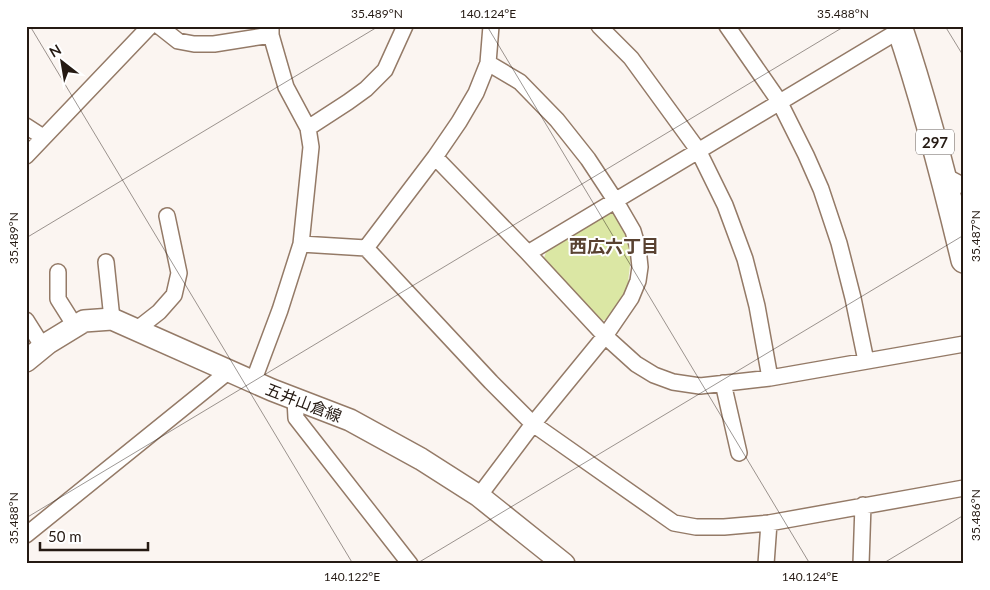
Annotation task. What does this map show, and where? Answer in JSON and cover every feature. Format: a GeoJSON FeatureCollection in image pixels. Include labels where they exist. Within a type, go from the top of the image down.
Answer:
{"type":"FeatureCollection","features":[{"type":"Feature","properties":{"kind":"highway","name":"297"},"geometry":{"type":"LineString","coordinates":[[899,28],[954,181],[964,260]]}},
{"type":"Feature","properties":{"kind":"main road","name":"五井山倉線"},"geometry":{"type":"LineString","coordinates":[[26,361],[43,347],[84,321],[112,319],[253,382],[350,420],[421,459],[479,496],[564,564]]}},
{"type":"Feature","properties":{"kind":"street"},"geometry":{"type":"LineString","coordinates":[[26,156],[150,26]]}},
{"type":"Feature","properties":{"kind":"street"},"geometry":{"type":"LineString","coordinates":[[159,26],[178,42],[194,44],[214,44],[271,31],[286,87],[308,128],[311,147],[300,244],[280,310],[253,382]]}},
{"type":"Feature","properties":{"kind":"street"},"geometry":{"type":"LineString","coordinates":[[308,128],[366,89],[385,70],[405,26]]}},
{"type":"Feature","properties":{"kind":"street"},"geometry":{"type":"LineString","coordinates":[[366,248],[460,122],[476,93],[488,63],[491,26]]}},
{"type":"Feature","properties":{"kind":"street"},"geometry":{"type":"LineString","coordinates":[[599,26],[632,58],[698,150],[725,205],[745,259],[757,306],[770,378]]}},
{"type":"Feature","properties":{"kind":"street"},"geometry":{"type":"LineString","coordinates":[[727,26],[779,102],[821,188],[849,280],[866,361]]}},
{"type":"Feature","properties":{"kind":"street"},"geometry":{"type":"LineString","coordinates":[[528,252],[899,28]]}},
{"type":"Feature","properties":{"kind":"street"},"geometry":{"type":"LineString","coordinates":[[479,496],[533,424],[605,336],[631,298],[638,281],[640,267],[638,248],[632,231],[615,200],[588,159],[557,120],[520,82],[488,63]]}},
{"type":"Feature","properties":{"kind":"street"},"geometry":{"type":"LineString","coordinates":[[26,126],[43,137]]}},
{"type":"Feature","properties":{"kind":"street"},"geometry":{"type":"LineString","coordinates":[[435,157],[528,252],[605,336],[636,364],[654,375],[673,382],[700,386],[770,378],[964,344]]}},
{"type":"Feature","properties":{"kind":"street"},"geometry":{"type":"LineString","coordinates":[[136,330],[159,312],[174,295],[179,273],[167,216]]}},
{"type":"Feature","properties":{"kind":"street"},"geometry":{"type":"LineString","coordinates":[[300,244],[366,248],[491,382],[533,424],[674,523],[696,527],[724,527],[769,523],[964,488]]}},
{"type":"Feature","properties":{"kind":"street"},"geometry":{"type":"LineString","coordinates":[[106,262],[112,319]]}},
{"type":"Feature","properties":{"kind":"street"},"geometry":{"type":"LineString","coordinates":[[58,272],[58,300],[74,326]]}},
{"type":"Feature","properties":{"kind":"street"},"geometry":{"type":"LineString","coordinates":[[26,320],[43,347]]}},
{"type":"Feature","properties":{"kind":"street"},"geometry":{"type":"LineString","coordinates":[[26,535],[229,371]]}},
{"type":"Feature","properties":{"kind":"street"},"geometry":{"type":"LineString","coordinates":[[724,383],[738,453]]}},
{"type":"Feature","properties":{"kind":"street"},"geometry":{"type":"LineString","coordinates":[[295,399],[296,418],[410,564]]}},
{"type":"Feature","properties":{"kind":"street"},"geometry":{"type":"LineString","coordinates":[[861,564],[864,505]]}},
{"type":"Feature","properties":{"kind":"street"},"geometry":{"type":"LineString","coordinates":[[766,564],[769,523]]}},
{"type":"Feature","properties":{"kind":"green space"},"geometry":{"type":"Polygon","coordinates":[[[605,213],[615,214],[626,228],[631,257],[627,291],[612,317],[602,321],[544,258],[546,252],[605,213]]]}},
{"type":"Feature","properties":{"kind":"district","name":"西広六丁目"},"geometry":{"type":"Point","coordinates":[614,246]}}]}
